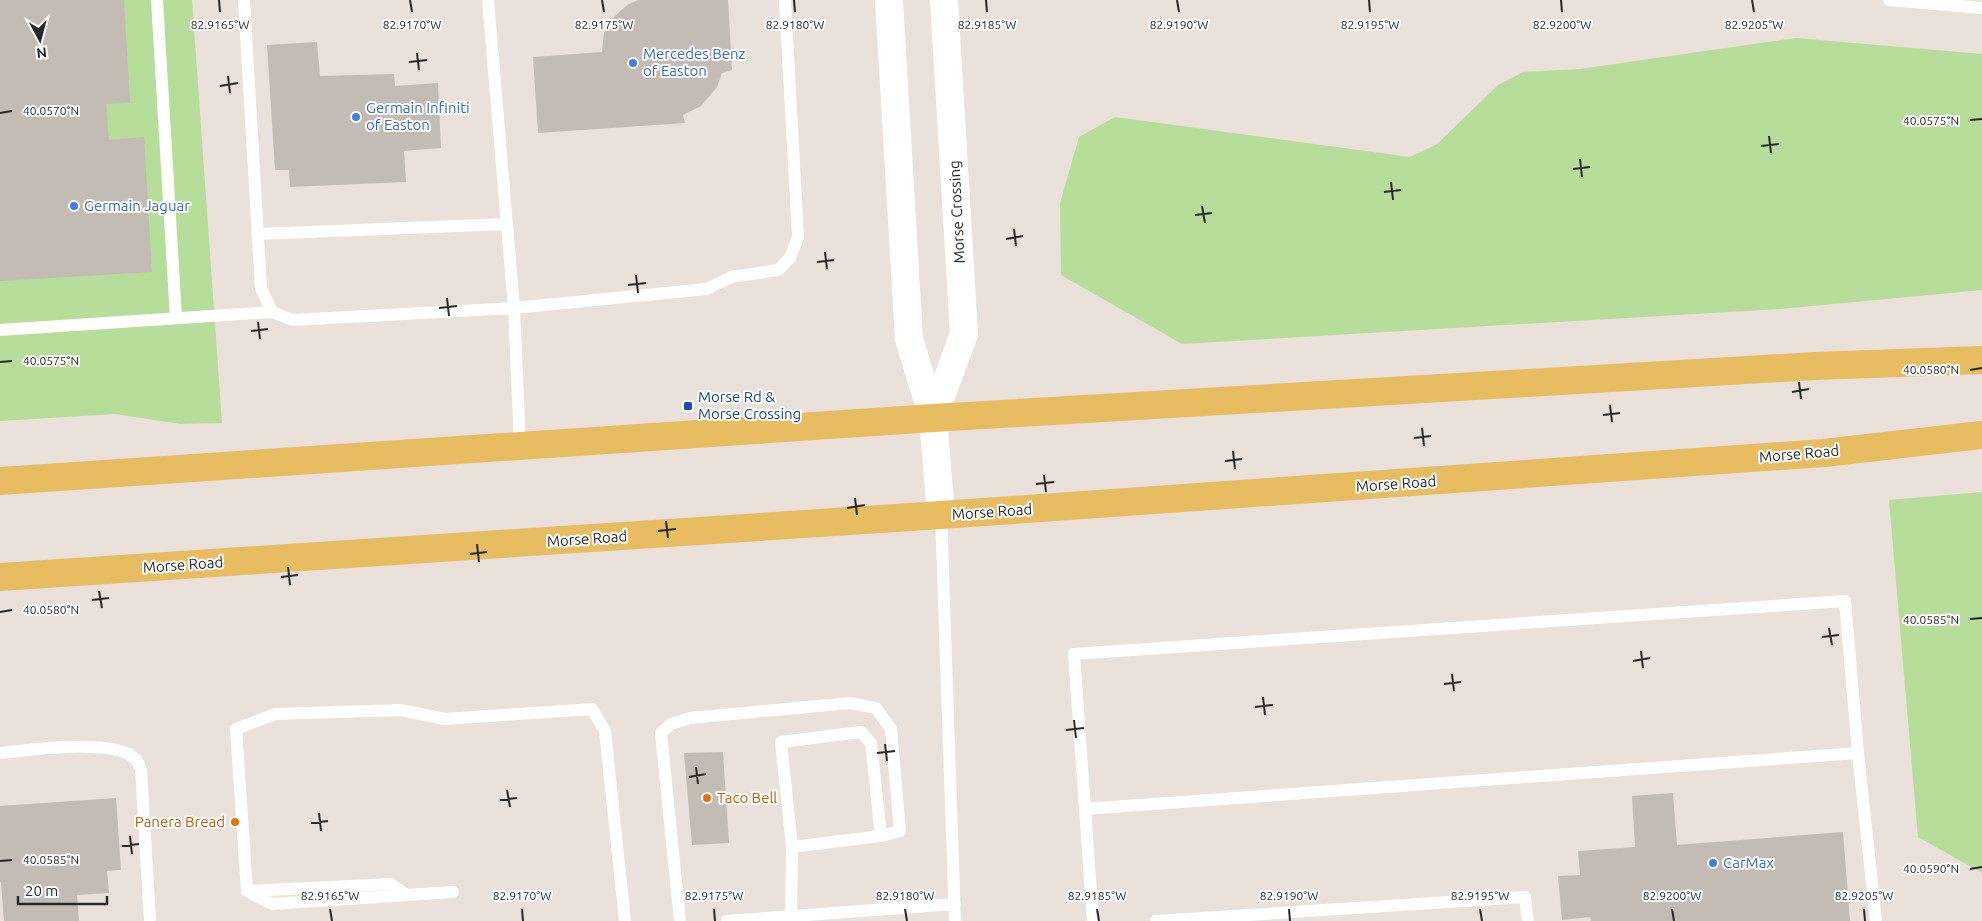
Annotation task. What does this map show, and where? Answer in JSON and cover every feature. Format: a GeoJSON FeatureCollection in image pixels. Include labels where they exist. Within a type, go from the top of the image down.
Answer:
{"type":"FeatureCollection","features":[{"type":"Feature","properties":{"kind":"main road","name":"Morse Crossing"},"geometry":{"type":"LineString","coordinates":[[889,0],[909,339],[933,418],[942,516]]}},
{"type":"Feature","properties":{"kind":"main road","name":"Morse Crossing"},"geometry":{"type":"LineString","coordinates":[[933,418],[964,334],[944,0]]}},
{"type":"Feature","properties":{"kind":"main road"},"geometry":{"type":"LineString","coordinates":[[0,481],[933,418],[1815,366],[1982,360]]}},
{"type":"Feature","properties":{"kind":"main road","name":"Morse Road"},"geometry":{"type":"LineString","coordinates":[[0,577],[942,516],[1824,453],[1982,435]]}},
{"type":"Feature","properties":{"kind":"lane"},"geometry":{"type":"LineString","coordinates":[[157,0],[176,318]]}},
{"type":"Feature","properties":{"kind":"lane"},"geometry":{"type":"LineString","coordinates":[[244,0],[261,288],[272,312]]}},
{"type":"Feature","properties":{"kind":"lane"},"geometry":{"type":"LineString","coordinates":[[488,0],[514,308],[520,446]]}},
{"type":"Feature","properties":{"kind":"lane"},"geometry":{"type":"LineString","coordinates":[[0,330],[272,312],[293,320],[514,308],[707,289],[731,277],[778,270],[790,258],[798,237],[785,0]]}},
{"type":"Feature","properties":{"kind":"lane"},"geometry":{"type":"LineString","coordinates":[[1889,0],[1982,8]]}},
{"type":"Feature","properties":{"kind":"lane"},"geometry":{"type":"LineString","coordinates":[[257,234],[507,224]]}},
{"type":"Feature","properties":{"kind":"lane"},"geometry":{"type":"LineString","coordinates":[[942,516],[956,921]]}},
{"type":"Feature","properties":{"kind":"lane"},"geometry":{"type":"LineString","coordinates":[[1092,921],[1074,654],[1845,601],[1858,753],[1876,921]]}},
{"type":"Feature","properties":{"kind":"lane"},"geometry":{"type":"LineString","coordinates":[[680,921],[661,733],[671,724],[690,718],[850,703],[876,708],[891,729],[900,831],[881,836],[792,847]]}},
{"type":"Feature","properties":{"kind":"lane"},"geometry":{"type":"LineString","coordinates":[[453,892],[272,904],[247,891],[236,729],[274,714],[400,710],[445,719],[592,709],[605,731],[625,921]]}},
{"type":"Feature","properties":{"kind":"lane"},"geometry":{"type":"LineString","coordinates":[[791,916],[792,847],[781,742],[861,732],[871,743],[881,836]]}},
{"type":"Feature","properties":{"kind":"lane"},"geometry":{"type":"LineString","coordinates":[[0,753],[81,746],[121,750],[136,759],[141,770],[150,921]]}},
{"type":"Feature","properties":{"kind":"lane"},"geometry":{"type":"LineString","coordinates":[[1085,809],[1858,753]]}},
{"type":"Feature","properties":{"kind":"lane"},"geometry":{"type":"LineString","coordinates":[[1156,921],[1525,897],[1528,921]]}},
{"type":"Feature","properties":{"kind":"lane"},"geometry":{"type":"LineString","coordinates":[[727,921],[955,904]]}},
{"type":"Feature","properties":{"kind":"green space"},"geometry":{"type":"Polygon","coordinates":[[[0,0],[192,0],[222,423],[181,424],[115,414],[0,421],[0,0]]]}},
{"type":"Feature","properties":{"kind":"green space"},"geometry":{"type":"Polygon","coordinates":[[[1796,38],[1982,54],[1982,290],[1780,309],[1182,344],[1061,275],[1060,203],[1079,137],[1115,117],[1410,157],[1437,144],[1498,85],[1523,72],[1580,69],[1796,38]]]}},
{"type":"Feature","properties":{"kind":"green space"},"geometry":{"type":"Polygon","coordinates":[[[1982,492],[1982,873],[1918,837],[1889,500],[1982,492]]]}},
{"type":"Feature","properties":{"kind":"building","name":"Germain Jaguar"},"geometry":{"type":"Polygon","coordinates":[[[0,0],[124,0],[130,103],[106,104],[109,140],[144,137],[152,272],[0,281],[0,0]]]}},
{"type":"Feature","properties":{"kind":"building","name":"Mercedes Benz of Easton"},"geometry":{"type":"Polygon","coordinates":[[[638,0],[728,0],[732,70],[722,73],[717,87],[701,106],[683,115],[685,123],[538,133],[533,57],[602,52],[604,33],[613,18],[627,5],[638,0]]]}},
{"type":"Feature","properties":{"kind":"building","name":"Germain Infiniti of Easton"},"geometry":{"type":"Polygon","coordinates":[[[317,42],[320,76],[394,74],[395,86],[438,83],[441,148],[404,151],[406,182],[290,187],[289,170],[275,170],[267,45],[317,42]]]}},
{"type":"Feature","properties":{"kind":"building","name":"Taco Bell"},"geometry":{"type":"Polygon","coordinates":[[[723,752],[729,843],[692,845],[684,753],[723,752]]]}},
{"type":"Feature","properties":{"kind":"building","name":"CarMax"},"geometry":{"type":"Polygon","coordinates":[[[1673,793],[1677,845],[1843,832],[1850,921],[1591,921],[1590,917],[1562,920],[1558,876],[1580,875],[1578,851],[1635,847],[1632,796],[1673,793]]]}},
{"type":"Feature","properties":{"kind":"building"},"geometry":{"type":"Polygon","coordinates":[[[116,798],[121,870],[107,871],[109,893],[77,895],[79,921],[4,921],[0,882],[0,806],[116,798]]]}},
{"type":"Feature","properties":{"kind":"place","name":"Mercedes Benz of Easton"},"geometry":{"type":"Point","coordinates":[633,63]}},
{"type":"Feature","properties":{"kind":"place","name":"Germain Infiniti of Easton"},"geometry":{"type":"Point","coordinates":[356,117]}},
{"type":"Feature","properties":{"kind":"place","name":"Germain Jaguar"},"geometry":{"type":"Point","coordinates":[74,206]}},
{"type":"Feature","properties":{"kind":"place","name":"Morse Rd & Morse Crossing"},"geometry":{"type":"Point","coordinates":[688,406]}},
{"type":"Feature","properties":{"kind":"place","name":"Taco Bell"},"geometry":{"type":"Point","coordinates":[707,798]}},
{"type":"Feature","properties":{"kind":"place","name":"Panera Bread"},"geometry":{"type":"Point","coordinates":[235,822]}},
{"type":"Feature","properties":{"kind":"place","name":"CarMax"},"geometry":{"type":"Point","coordinates":[1713,863]}}]}
